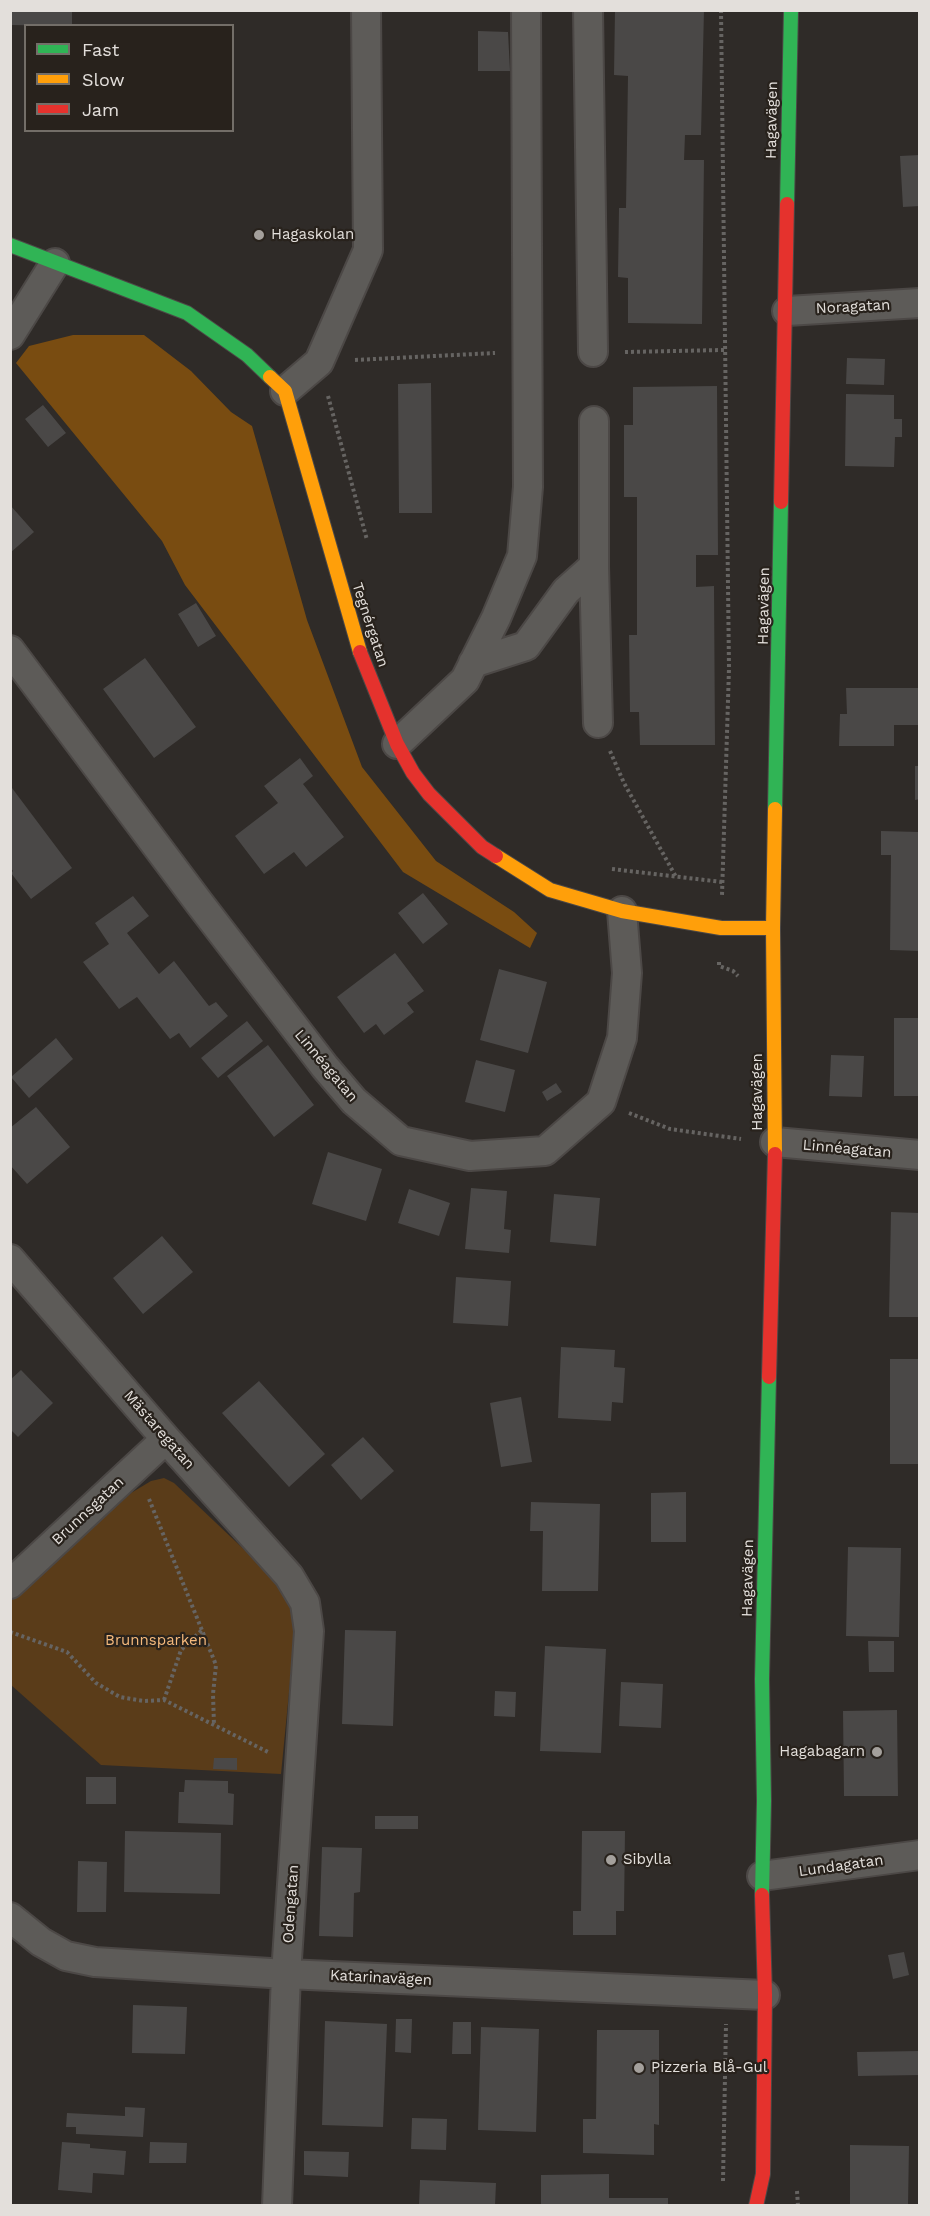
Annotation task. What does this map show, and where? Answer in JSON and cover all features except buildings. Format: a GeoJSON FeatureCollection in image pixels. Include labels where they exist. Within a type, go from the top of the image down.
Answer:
{"type":"FeatureCollection","features":[{"type":"Feature","properties":{"kind":"street"},"geometry":{"type":"LineString","coordinates":[[285,392],[319,362],[368,250],[366,10]]}},
{"type":"Feature","properties":{"kind":"street"},"geometry":{"type":"LineString","coordinates":[[397,744],[465,680],[496,618],[522,556],[528,487],[526,10]]}},
{"type":"Feature","properties":{"kind":"street"},"geometry":{"type":"LineString","coordinates":[[588,10],[592,352]]}},
{"type":"Feature","properties":{"kind":"street","name":"Hagavägen"},"geometry":{"type":"LineString","coordinates":[[756,2205],[763,2174],[765,1995],[762,1876],[764,1801],[762,1679],[775,1142],[773,928],[787,311],[791,10]]}},
{"type":"Feature","properties":{"kind":"street","name":"Tegnérgatan"},"geometry":{"type":"LineString","coordinates":[[10,245],[187,313],[247,355],[285,392],[362,658],[397,744],[413,773],[429,794],[482,847],[550,890],[622,911],[721,928],[773,928]]}},
{"type":"Feature","properties":{"kind":"street"},"geometry":{"type":"LineString","coordinates":[[10,335],[55,263]]}},
{"type":"Feature","properties":{"kind":"street","name":"Noragatan"},"geometry":{"type":"LineString","coordinates":[[787,311],[920,303]]}},
{"type":"Feature","properties":{"kind":"street"},"geometry":{"type":"LineString","coordinates":[[594,421],[594,566],[598,723]]}},
{"type":"Feature","properties":{"kind":"street"},"geometry":{"type":"LineString","coordinates":[[473,663],[526,646],[566,591],[594,566]]}},
{"type":"Feature","properties":{"kind":"street","name":"Linnéagatan"},"geometry":{"type":"LineString","coordinates":[[10,650],[200,904],[326,1067],[354,1101],[401,1141],[470,1156],[545,1151],[601,1102]]}},
{"type":"Feature","properties":{"kind":"street"},"geometry":{"type":"LineString","coordinates":[[601,1102],[622,1038],[627,973],[622,911]]}},
{"type":"Feature","properties":{"kind":"street","name":"Linnéagatan"},"geometry":{"type":"LineString","coordinates":[[775,1142],[920,1155]]}},
{"type":"Feature","properties":{"kind":"street","name":"Mästaregatan"},"geometry":{"type":"LineString","coordinates":[[10,1259],[290,1576],[305,1603]]}},
{"type":"Feature","properties":{"kind":"street","name":"Brunnsgatan"},"geometry":{"type":"LineString","coordinates":[[10,1584],[166,1438]]}},
{"type":"Feature","properties":{"kind":"street","name":"Odengatan"},"geometry":{"type":"LineString","coordinates":[[277,2205],[286,1974],[309,1631],[305,1603]]}},
{"type":"Feature","properties":{"kind":"street","name":"Lundagatan"},"geometry":{"type":"LineString","coordinates":[[762,1876],[920,1855]]}},
{"type":"Feature","properties":{"kind":"street","name":"Katarinavägen"},"geometry":{"type":"LineString","coordinates":[[10,1917],[41,1942],[66,1956],[95,1962],[286,1974],[765,1995]]}},
{"type":"Feature","properties":{"kind":"street","name":"Hagavägen"},"geometry":{"type":"LineString","coordinates":[[763,2174],[772,2205]]}},
{"type":"Feature","properties":{"kind":"path"},"geometry":{"type":"LineString","coordinates":[[721,10],[729,668],[721,928]]}},
{"type":"Feature","properties":{"kind":"path"},"geometry":{"type":"LineString","coordinates":[[319,362],[528,351]]}},
{"type":"Feature","properties":{"kind":"path"},"geometry":{"type":"LineString","coordinates":[[598,723],[624,783],[676,877]]}},
{"type":"Feature","properties":{"kind":"path"},"geometry":{"type":"LineString","coordinates":[[601,1102],[670,1129],[775,1142]]}},
{"type":"Feature","properties":{"kind":"path"},"geometry":{"type":"LineString","coordinates":[[134,1468],[156,1514],[216,1665],[213,1694],[214,1725]]}},
{"type":"Feature","properties":{"kind":"path"},"geometry":{"type":"LineString","coordinates":[[164,1700],[181,1650],[202,1630]]}},
{"type":"Feature","properties":{"kind":"path"},"geometry":{"type":"LineString","coordinates":[[10,1632],[67,1652],[96,1683],[120,1696],[144,1701],[164,1700],[300,1768]]}},
{"type":"Feature","properties":{"kind":"green space","name":"Brunnsparken"},"geometry":{"type":"Polygon","coordinates":[[[164,1478],[174,1483],[273,1577],[291,1607],[295,1631],[281,1774],[101,1765],[11,1685],[10,1601],[131,1493],[151,1481],[164,1478]]]}},
{"type":"Feature","properties":{"kind":"shaded area"},"geometry":{"type":"Polygon","coordinates":[[[73,335],[144,335],[191,371],[231,412],[252,426],[307,620],[362,767],[436,861],[514,912],[537,933],[530,948],[403,872],[185,585],[162,541],[16,363],[29,346],[73,335]]]}},
{"type":"Feature","properties":{"kind":"traffic: fast"},"geometry":{"type":"LineString","coordinates":[[787,204],[791,10]]}},
{"type":"Feature","properties":{"kind":"traffic: fast"},"geometry":{"type":"LineString","coordinates":[[10,245],[187,313],[247,355],[270,377]]}},
{"type":"Feature","properties":{"kind":"traffic: fast"},"geometry":{"type":"LineString","coordinates":[[775,809],[781,502]]}},
{"type":"Feature","properties":{"kind":"traffic: fast"},"geometry":{"type":"LineString","coordinates":[[762,1895],[764,1801],[762,1679],[769,1377]]}},
{"type":"Feature","properties":{"kind":"traffic: slow"},"geometry":{"type":"LineString","coordinates":[[270,377],[285,391],[360,652]]}},
{"type":"Feature","properties":{"kind":"traffic: slow"},"geometry":{"type":"LineString","coordinates":[[775,809],[773,928],[775,1154]]}},
{"type":"Feature","properties":{"kind":"traffic: slow"},"geometry":{"type":"LineString","coordinates":[[496,856],[550,890],[622,911],[721,928],[773,928]]}},
{"type":"Feature","properties":{"kind":"traffic: jam"},"geometry":{"type":"LineString","coordinates":[[781,502],[787,204]]}},
{"type":"Feature","properties":{"kind":"traffic: jam"},"geometry":{"type":"LineString","coordinates":[[360,652],[397,744],[413,773],[429,794],[482,847],[496,856]]}},
{"type":"Feature","properties":{"kind":"traffic: jam"},"geometry":{"type":"LineString","coordinates":[[769,1377],[775,1154]]}},
{"type":"Feature","properties":{"kind":"traffic: jam"},"geometry":{"type":"LineString","coordinates":[[756,2206],[763,2174],[765,1995],[762,1895]]}},
{"type":"Feature","properties":{"kind":"place","name":"Hagaskolan"},"geometry":{"type":"Point","coordinates":[259,235]}},
{"type":"Feature","properties":{"kind":"place","name":"Hagabagarn"},"geometry":{"type":"Point","coordinates":[877,1752]}},
{"type":"Feature","properties":{"kind":"place","name":"Sibylla"},"geometry":{"type":"Point","coordinates":[611,1860]}},
{"type":"Feature","properties":{"kind":"place","name":"Pizzeria Blå-Gul"},"geometry":{"type":"Point","coordinates":[639,2068]}}]}
